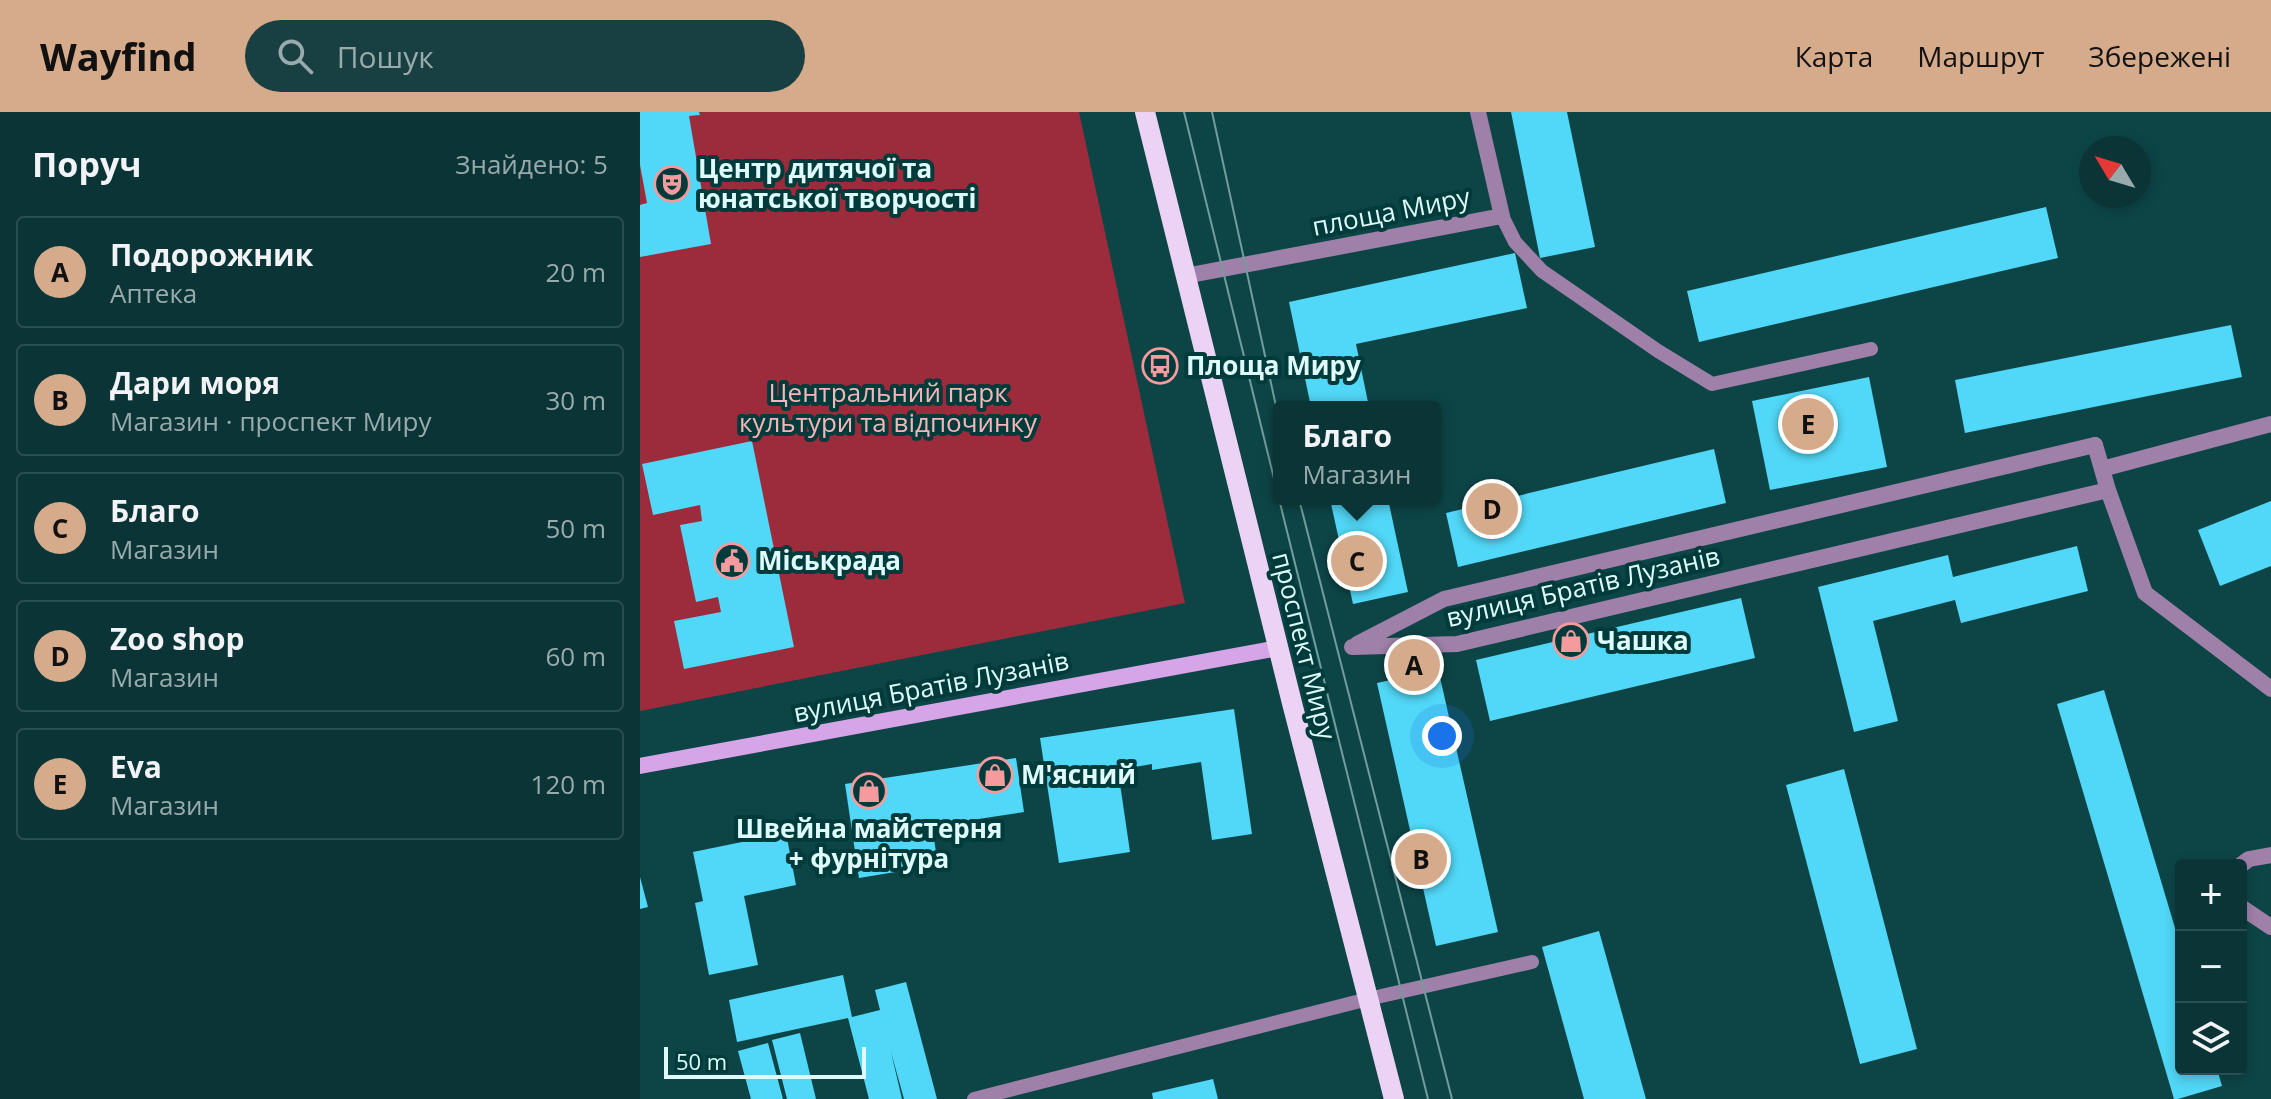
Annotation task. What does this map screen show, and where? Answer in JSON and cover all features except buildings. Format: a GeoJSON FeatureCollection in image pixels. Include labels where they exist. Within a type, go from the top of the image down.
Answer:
{"type":"FeatureCollection","features":[{"type":"Feature","properties":{"kind":"main road","name":"проспект Миру"},"geometry":{"type":"LineString","coordinates":[[1145,112],[1394,1099]]}},
{"type":"Feature","properties":{"kind":"main road","name":"вулиця Братів Лузанів"},"geometry":{"type":"LineString","coordinates":[[640,766],[1278,648]]}},
{"type":"Feature","properties":{"kind":"street","name":"площа Миру"},"geometry":{"type":"LineString","coordinates":[[1185,276],[1502,216],[1478,112]]}},
{"type":"Feature","properties":{"kind":"street"},"geometry":{"type":"LineString","coordinates":[[2271,424],[2102,469],[2145,593],[2271,689]]}},
{"type":"Feature","properties":{"kind":"street","name":"вулиця Братів Лузанів"},"geometry":{"type":"LineString","coordinates":[[2102,469],[2095,445],[1444,599],[1352,647],[1457,644],[2108,490]]}},
{"type":"Feature","properties":{"kind":"street"},"geometry":{"type":"LineString","coordinates":[[2247,860],[2271,855]]}},
{"type":"Feature","properties":{"kind":"street"},"geometry":{"type":"LineString","coordinates":[[2247,911],[2271,927]]}},
{"type":"Feature","properties":{"kind":"lane"},"geometry":{"type":"LineString","coordinates":[[1502,216],[1515,242],[1542,271],[1658,351],[1712,384],[1871,349]]}},
{"type":"Feature","properties":{"kind":"lane"},"geometry":{"type":"LineString","coordinates":[[974,1099],[1368,999],[1532,962]]}},
{"type":"Feature","properties":{"kind":"green space","name":"Центральний парк культури та відпочинку"},"geometry":{"type":"Polygon","coordinates":[[[640,112],[1079,112],[1185,603],[640,711],[640,112]]]}},
{"type":"Feature","properties":{"kind":"tram line"},"geometry":{"type":"LineString","coordinates":[[1184,112],[1273,475]]}},
{"type":"Feature","properties":{"kind":"tram line"},"geometry":{"type":"LineString","coordinates":[[1212,112],[1275,401]]}},
{"type":"Feature","properties":{"kind":"tram line"},"geometry":{"type":"LineString","coordinates":[[1280,505],[1428,1099]]}},
{"type":"Feature","properties":{"kind":"tram line"},"geometry":{"type":"LineString","coordinates":[[1301,505],[1452,1099]]}},
{"type":"Feature","properties":{"kind":"place","name":"Центр дитячої та юнатської творчості"},"geometry":{"type":"Point","coordinates":[672,184]}},
{"type":"Feature","properties":{"kind":"place","name":"Площа Миру"},"geometry":{"type":"Point","coordinates":[1160,366]}},
{"type":"Feature","properties":{"kind":"place","name":"Eva"},"geometry":{"type":"Point","coordinates":[1808,424]}},
{"type":"Feature","properties":{"kind":"place","name":"Zoo shop"},"geometry":{"type":"Point","coordinates":[1492,509]}},
{"type":"Feature","properties":{"kind":"place","name":"Міськрада"},"geometry":{"type":"Point","coordinates":[732,561]}},
{"type":"Feature","properties":{"kind":"place","name":"Благо"},"geometry":{"type":"Point","coordinates":[1357,561]}},
{"type":"Feature","properties":{"kind":"place","name":"Чашка"},"geometry":{"type":"Point","coordinates":[1571,641]}},
{"type":"Feature","properties":{"kind":"place","name":"Подорожник"},"geometry":{"type":"Point","coordinates":[1414,665]}},
{"type":"Feature","properties":{"kind":"place","name":"М'ясний"},"geometry":{"type":"Point","coordinates":[995,775]}},
{"type":"Feature","properties":{"kind":"place","name":"Швейна майстерня + фурнітура"},"geometry":{"type":"Point","coordinates":[869,791]}},
{"type":"Feature","properties":{"kind":"place","name":"Дари моря"},"geometry":{"type":"Point","coordinates":[1421,859]}}]}
